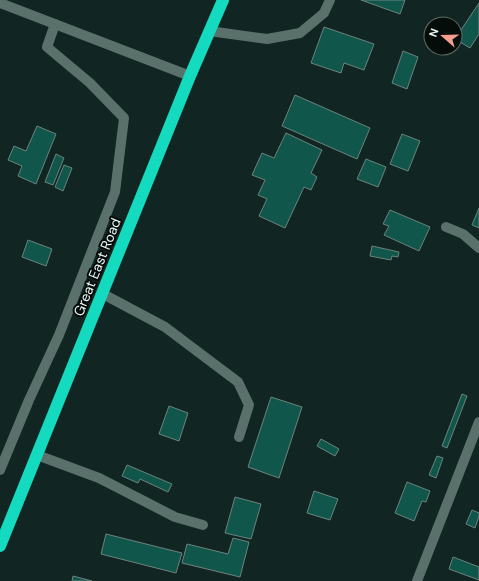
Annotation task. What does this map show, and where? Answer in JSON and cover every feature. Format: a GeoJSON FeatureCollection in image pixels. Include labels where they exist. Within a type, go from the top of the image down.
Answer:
{"type":"FeatureCollection","features":[{"type":"Feature","properties":{"kind":"highway","name":"Great East Road"},"geometry":{"type":"LineString","coordinates":[[0,546],[190,76],[223,0]]}},
{"type":"Feature","properties":{"kind":"street"},"geometry":{"type":"LineString","coordinates":[[210,31],[267,39],[300,33],[324,13],[330,0]]}},
{"type":"Feature","properties":{"kind":"street"},"geometry":{"type":"LineString","coordinates":[[0,3],[190,76]]}},
{"type":"Feature","properties":{"kind":"street"},"geometry":{"type":"LineString","coordinates":[[0,470],[29,400],[59,335],[115,192],[124,118],[90,83],[47,47],[55,24]]}},
{"type":"Feature","properties":{"kind":"street"},"geometry":{"type":"LineString","coordinates":[[446,227],[463,234],[479,248]]}},
{"type":"Feature","properties":{"kind":"street"},"geometry":{"type":"LineString","coordinates":[[103,294],[165,327],[238,382],[249,406],[239,437]]}},
{"type":"Feature","properties":{"kind":"street"},"geometry":{"type":"LineString","coordinates":[[417,581],[474,444],[479,422]]}},
{"type":"Feature","properties":{"kind":"street"},"geometry":{"type":"LineString","coordinates":[[37,455],[99,478],[175,516],[203,525]]}},
{"type":"Feature","properties":{"kind":"building"},"geometry":{"type":"Polygon","coordinates":[[[361,0],[405,0],[400,14],[361,0]]]}},
{"type":"Feature","properties":{"kind":"building"},"geometry":{"type":"Polygon","coordinates":[[[479,3],[479,34],[470,48],[463,44],[463,27],[479,3]]]}},
{"type":"Feature","properties":{"kind":"building"},"geometry":{"type":"Polygon","coordinates":[[[324,27],[374,44],[364,70],[344,63],[341,73],[311,63],[324,27]]]}},
{"type":"Feature","properties":{"kind":"building"},"geometry":{"type":"Polygon","coordinates":[[[403,51],[418,57],[407,89],[392,83],[403,51]]]}},
{"type":"Feature","properties":{"kind":"building"},"geometry":{"type":"Polygon","coordinates":[[[295,95],[370,128],[357,159],[282,126],[295,95]]]}},
{"type":"Feature","properties":{"kind":"building"},"geometry":{"type":"Polygon","coordinates":[[[37,126],[56,134],[36,184],[18,176],[22,166],[8,160],[14,146],[26,151],[37,126]]]}},
{"type":"Feature","properties":{"kind":"building"},"geometry":{"type":"Polygon","coordinates":[[[286,133],[322,150],[311,173],[317,177],[311,190],[304,187],[285,228],[259,216],[267,199],[258,195],[265,180],[252,175],[262,153],[274,158],[286,133]]]}},
{"type":"Feature","properties":{"kind":"building"},"geometry":{"type":"Polygon","coordinates":[[[402,134],[420,141],[408,171],[390,164],[402,134]]]}},
{"type":"Feature","properties":{"kind":"building"},"geometry":{"type":"Polygon","coordinates":[[[56,154],[64,158],[53,185],[45,182],[56,154]]]}},
{"type":"Feature","properties":{"kind":"building"},"geometry":{"type":"Polygon","coordinates":[[[366,159],[386,167],[378,187],[357,179],[366,159]]]}},
{"type":"Feature","properties":{"kind":"building"},"geometry":{"type":"Polygon","coordinates":[[[64,165],[72,168],[63,191],[55,187],[64,165]]]}},
{"type":"Feature","properties":{"kind":"building"},"geometry":{"type":"Polygon","coordinates":[[[479,208],[479,228],[472,225],[479,208]]]}},
{"type":"Feature","properties":{"kind":"building"},"geometry":{"type":"Polygon","coordinates":[[[390,210],[430,227],[419,251],[384,235],[389,226],[383,224],[390,210]]]}},
{"type":"Feature","properties":{"kind":"building"},"geometry":{"type":"Polygon","coordinates":[[[28,240],[52,249],[46,266],[22,257],[28,240]]]}},
{"type":"Feature","properties":{"kind":"building"},"geometry":{"type":"Polygon","coordinates":[[[372,246],[399,252],[398,257],[392,256],[391,260],[370,256],[372,246]]]}},
{"type":"Feature","properties":{"kind":"building"},"geometry":{"type":"Polygon","coordinates":[[[462,394],[467,396],[447,448],[442,446],[462,394]]]}},
{"type":"Feature","properties":{"kind":"building"},"geometry":{"type":"Polygon","coordinates":[[[271,397],[302,407],[279,478],[248,467],[271,397]]]}},
{"type":"Feature","properties":{"kind":"building"},"geometry":{"type":"Polygon","coordinates":[[[169,406],[188,413],[179,441],[159,434],[169,406]]]}},
{"type":"Feature","properties":{"kind":"building"},"geometry":{"type":"Polygon","coordinates":[[[321,439],[339,449],[335,456],[317,446],[321,439]]]}},
{"type":"Feature","properties":{"kind":"building"},"geometry":{"type":"Polygon","coordinates":[[[437,456],[443,458],[436,478],[429,475],[437,456]]]}},
{"type":"Feature","properties":{"kind":"building"},"geometry":{"type":"Polygon","coordinates":[[[127,465],[172,484],[168,492],[140,479],[138,483],[122,476],[127,465]]]}},
{"type":"Feature","properties":{"kind":"building"},"geometry":{"type":"Polygon","coordinates":[[[407,482],[430,491],[426,502],[422,501],[414,521],[395,513],[407,482]]]}},
{"type":"Feature","properties":{"kind":"building"},"geometry":{"type":"Polygon","coordinates":[[[314,491],[338,499],[330,520],[307,513],[314,491]]]}},
{"type":"Feature","properties":{"kind":"building"},"geometry":{"type":"Polygon","coordinates":[[[235,497],[261,504],[251,539],[225,533],[235,497]]]}},
{"type":"Feature","properties":{"kind":"building"},"geometry":{"type":"Polygon","coordinates":[[[472,510],[479,513],[475,528],[466,524],[472,510]]]}},
{"type":"Feature","properties":{"kind":"building"},"geometry":{"type":"Polygon","coordinates":[[[106,534],[182,553],[176,573],[101,554],[106,534]]]}},
{"type":"Feature","properties":{"kind":"building"},"geometry":{"type":"Polygon","coordinates":[[[233,538],[249,542],[240,577],[182,563],[187,544],[228,554],[233,538]]]}},
{"type":"Feature","properties":{"kind":"building"},"geometry":{"type":"Polygon","coordinates":[[[453,557],[479,567],[479,580],[449,569],[453,557]]]}},
{"type":"Feature","properties":{"kind":"building"},"geometry":{"type":"Polygon","coordinates":[[[73,576],[92,581],[72,581],[73,576]]]}}]}
